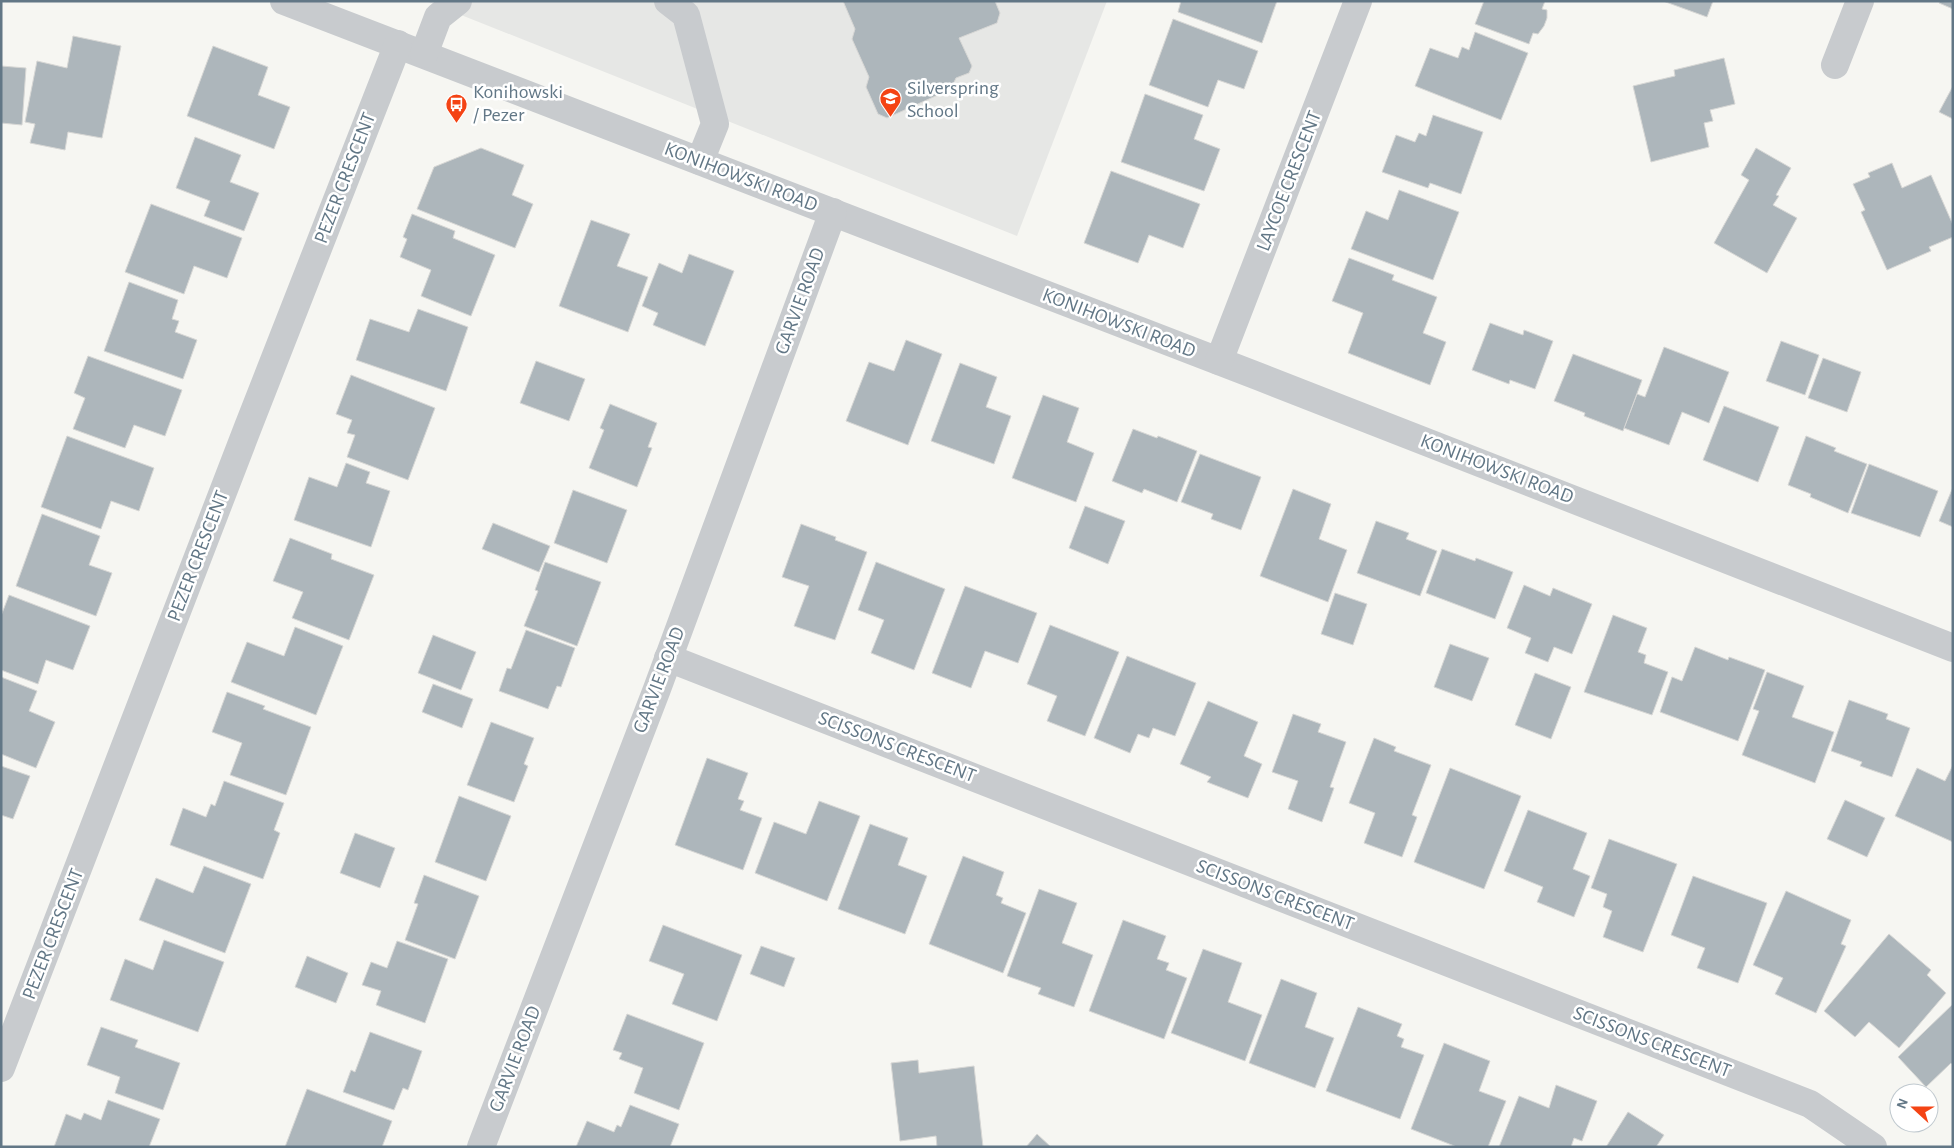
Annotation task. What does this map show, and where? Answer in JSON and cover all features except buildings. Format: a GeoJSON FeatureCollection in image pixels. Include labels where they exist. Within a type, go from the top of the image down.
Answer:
{"type":"FeatureCollection","features":[{"type":"Feature","properties":{"kind":"street","name":"KONIHOWSKI ROAD"},"geometry":{"type":"LineString","coordinates":[[284,1],[1219,361],[1953,648]]}},
{"type":"Feature","properties":{"kind":"street"},"geometry":{"type":"LineString","coordinates":[[424,54],[438,17],[458,1]]}},
{"type":"Feature","properties":{"kind":"street"},"geometry":{"type":"LineString","coordinates":[[668,1],[686,15],[714,124],[700,161]]}},
{"type":"Feature","properties":{"kind":"street","name":"LAYCOE CRESCENT"},"geometry":{"type":"LineString","coordinates":[[1219,361],[1358,1]]}},
{"type":"Feature","properties":{"kind":"street"},"geometry":{"type":"LineString","coordinates":[[1835,65],[1860,1]]}},
{"type":"Feature","properties":{"kind":"street","name":"PEZER CRESCENT"},"geometry":{"type":"LineString","coordinates":[[1,1068],[398,44]]}},
{"type":"Feature","properties":{"kind":"street","name":"GARVIE ROAD"},"geometry":{"type":"LineString","coordinates":[[481,1147],[668,658],[833,212]]}},
{"type":"Feature","properties":{"kind":"street","name":"SCISSONS CRESCENT"},"geometry":{"type":"LineString","coordinates":[[668,658],[1810,1104],[1873,1147]]}},
{"type":"Feature","properties":{"kind":"shaded area","name":"Silverspring School"},"geometry":{"type":"Polygon","coordinates":[[[426,1],[1107,1],[1017,236],[426,1]]]}},
{"type":"Feature","properties":{"kind":"place","name":"Silverspring School"},"geometry":{"type":"Point","coordinates":[891,118]}},
{"type":"Feature","properties":{"kind":"place","name":"Konihowski / Pezer"},"geometry":{"type":"Point","coordinates":[457,123]}}]}
